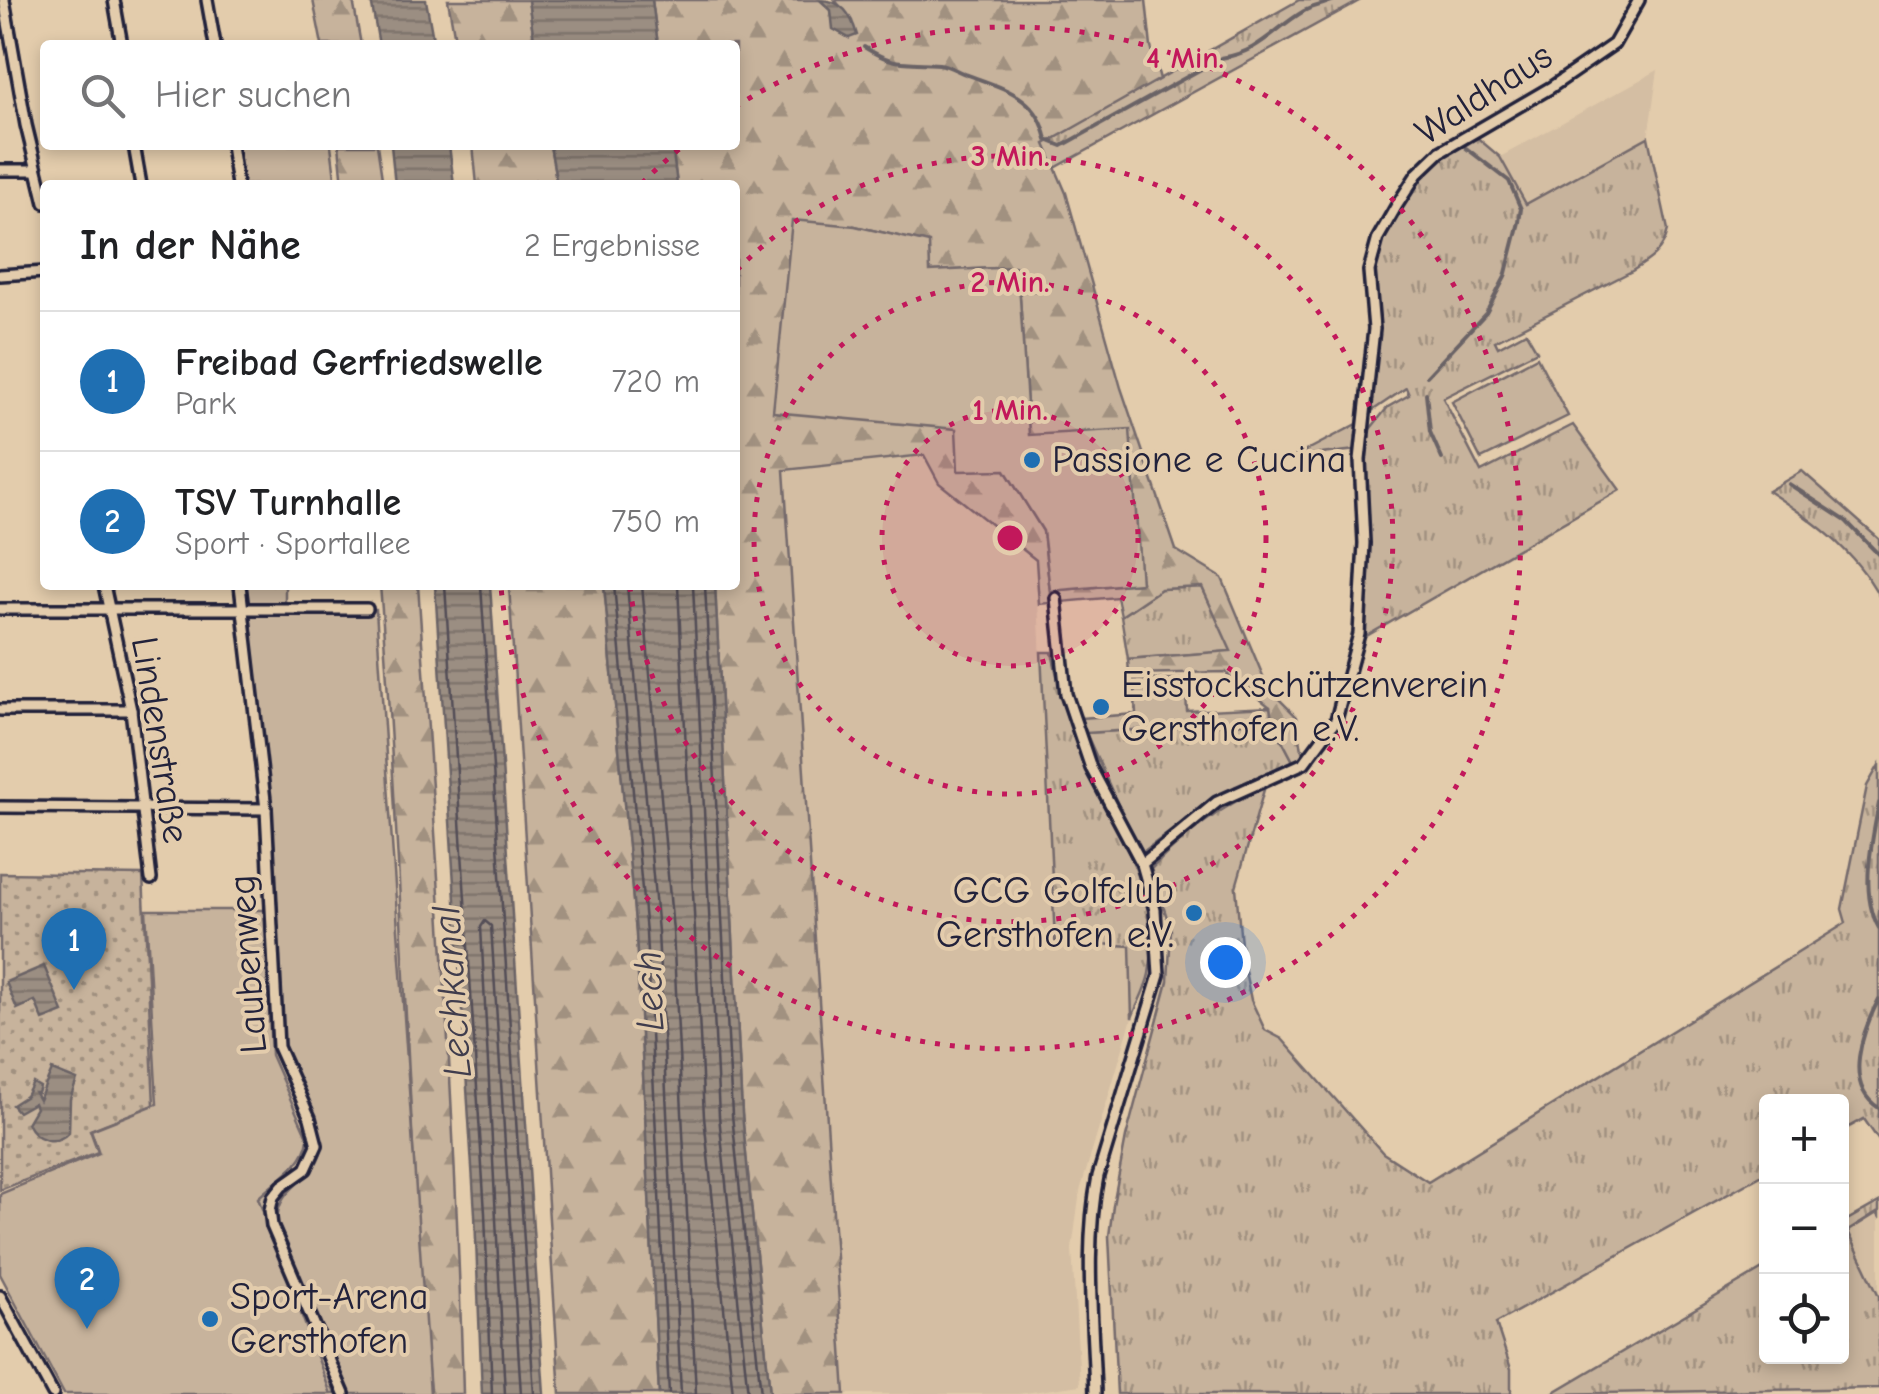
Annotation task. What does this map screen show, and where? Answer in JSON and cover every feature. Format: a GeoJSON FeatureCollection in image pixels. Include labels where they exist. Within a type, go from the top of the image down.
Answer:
{"type":"FeatureCollection","features":[{"type":"Feature","properties":{"kind":"street"},"geometry":{"type":"LineString","coordinates":[[4,0],[4,27],[40,186]]}},
{"type":"Feature","properties":{"kind":"street"},"geometry":{"type":"LineString","coordinates":[[114,0],[121,40]]}},
{"type":"Feature","properties":{"kind":"street"},"geometry":{"type":"LineString","coordinates":[[206,0],[213,40]]}},
{"type":"Feature","properties":{"kind":"street","name":"Waldhaus"},"geometry":{"type":"LineString","coordinates":[[1142,864],[1217,802],[1304,762],[1336,720],[1359,634],[1364,543],[1360,460],[1373,359],[1369,270],[1378,238],[1396,205],[1440,152],[1550,88],[1614,44],[1638,0]]}},
{"type":"Feature","properties":{"kind":"street"},"geometry":{"type":"LineString","coordinates":[[135,150],[140,180]]}},
{"type":"Feature","properties":{"kind":"street"},"geometry":{"type":"LineString","coordinates":[[232,150],[236,180]]}},
{"type":"Feature","properties":{"kind":"street"},"geometry":{"type":"LineString","coordinates":[[0,170],[35,170]]}},
{"type":"Feature","properties":{"kind":"street"},"geometry":{"type":"LineString","coordinates":[[0,275],[40,272]]}},
{"type":"Feature","properties":{"kind":"street","name":"Lindenstraße"},"geometry":{"type":"LineString","coordinates":[[105,590],[131,710],[151,879]]}},
{"type":"Feature","properties":{"kind":"street","name":"Laubenweg"},"geometry":{"type":"LineString","coordinates":[[241,590],[266,809],[278,1047],[310,1118],[317,1145],[306,1169],[273,1197],[272,1226],[344,1394]]}},
{"type":"Feature","properties":{"kind":"street"},"geometry":{"type":"LineString","coordinates":[[1056,598],[1066,694],[1091,768],[1142,864],[1155,910],[1160,975],[1093,1200],[1090,1252],[1094,1394]]}},
{"type":"Feature","properties":{"kind":"street"},"geometry":{"type":"LineString","coordinates":[[0,609],[367,608]]}},
{"type":"Feature","properties":{"kind":"street"},"geometry":{"type":"LineString","coordinates":[[0,710],[131,710]]}},
{"type":"Feature","properties":{"kind":"street"},"geometry":{"type":"LineString","coordinates":[[0,808],[266,809]]}},
{"type":"Feature","properties":{"kind":"street"},"geometry":{"type":"LineString","coordinates":[[0,1296],[53,1394]]}},
{"type":"Feature","properties":{"kind":"shaded area"},"geometry":{"type":"Polygon","coordinates":[[[1658,70],[1648,137],[1526,204],[1500,157],[1658,70]]]}},
{"type":"Feature","properties":{"kind":"shaded area"},"geometry":{"type":"Polygon","coordinates":[[[924,455],[939,483],[1036,560],[1055,941],[1130,945],[1132,1018],[1080,1191],[1072,1249],[1080,1385],[1018,1394],[845,1394],[784,469],[924,455]]]}},
{"type":"Feature","properties":{"kind":"shaded area"},"geometry":{"type":"Polygon","coordinates":[[[1877,1212],[1879,1296],[1849,1234],[1849,1229],[1877,1212]]]}},
{"type":"Feature","properties":{"kind":"green space"},"geometry":{"type":"Polygon","coordinates":[[[313,0],[353,0],[360,40],[321,40],[313,0]]]}},
{"type":"Feature","properties":{"kind":"green space"},"geometry":{"type":"Polygon","coordinates":[[[448,0],[528,0],[534,40],[455,40],[448,0]]]}},
{"type":"Feature","properties":{"kind":"green space"},"geometry":{"type":"Polygon","coordinates":[[[652,0],[820,0],[831,10],[834,29],[849,38],[852,21],[835,0],[1146,0],[1151,47],[1160,79],[1045,144],[1066,193],[1121,388],[1176,550],[1222,578],[1268,688],[1297,717],[1303,757],[1293,761],[1272,721],[1270,707],[1250,691],[1240,692],[1226,672],[1129,674],[1128,659],[1231,651],[1202,587],[1161,589],[1121,616],[1117,597],[1039,604],[1036,560],[939,483],[924,455],[784,470],[845,1394],[770,1394],[742,1114],[715,590],[740,590],[740,180],[676,180],[673,150],[740,150],[740,40],[657,40],[652,0]],[[855,226],[957,429],[1005,470],[1043,531],[1050,591],[1140,583],[1029,436],[1018,267],[930,271],[928,243],[855,226]]]}},
{"type":"Feature","properties":{"kind":"green space"},"geometry":{"type":"Polygon","coordinates":[[[1299,0],[1361,0],[1055,168],[1044,144],[1299,0]]]}},
{"type":"Feature","properties":{"kind":"green space"},"geometry":{"type":"Polygon","coordinates":[[[1474,135],[1500,157],[1526,204],[1648,137],[1668,230],[1659,250],[1632,271],[1495,341],[1498,347],[1526,332],[1537,351],[1443,398],[1481,472],[1573,425],[1620,490],[1363,638],[1368,543],[1363,459],[1367,433],[1388,407],[1409,395],[1406,388],[1369,413],[1377,339],[1374,266],[1387,226],[1410,190],[1440,160],[1474,135]]]}},
{"type":"Feature","properties":{"kind":"green space"},"geometry":{"type":"Polygon","coordinates":[[[238,150],[332,150],[335,180],[242,180],[238,150]]]}},
{"type":"Feature","properties":{"kind":"green space"},"geometry":{"type":"Polygon","coordinates":[[[340,150],[378,150],[382,180],[342,180],[340,150]]]}},
{"type":"Feature","properties":{"kind":"green space"},"geometry":{"type":"Polygon","coordinates":[[[474,150],[551,150],[556,180],[476,180],[474,150]]]}},
{"type":"Feature","properties":{"kind":"green space"},"geometry":{"type":"Polygon","coordinates":[[[792,220],[855,226],[929,243],[930,271],[1018,267],[1029,435],[1130,429],[1141,583],[1050,591],[1043,531],[1005,470],[958,471],[956,429],[773,412],[792,220]]]}},
{"type":"Feature","properties":{"kind":"green space"},"geometry":{"type":"Polygon","coordinates":[[[1537,357],[1568,416],[1481,459],[1452,402],[1537,357]]]}},
{"type":"Feature","properties":{"kind":"green space"},"geometry":{"type":"Polygon","coordinates":[[[1361,422],[1356,450],[1294,457],[1361,422]]]}},
{"type":"Feature","properties":{"kind":"green space"},"geometry":{"type":"Polygon","coordinates":[[[1802,471],[1879,539],[1879,596],[1844,549],[1768,491],[1802,471]]]}},
{"type":"Feature","properties":{"kind":"green space"},"geometry":{"type":"Polygon","coordinates":[[[1202,587],[1232,651],[1128,659],[1121,616],[1161,589],[1202,587]]]}},
{"type":"Feature","properties":{"kind":"green space"},"geometry":{"type":"Polygon","coordinates":[[[246,590],[285,590],[285,612],[376,610],[430,1394],[349,1394],[277,1224],[283,1199],[314,1166],[323,1141],[285,1056],[281,1037],[274,845],[246,590]]]}},
{"type":"Feature","properties":{"kind":"green space"},"geometry":{"type":"Polygon","coordinates":[[[380,590],[418,590],[451,1091],[463,1394],[430,1394],[380,590]]]}},
{"type":"Feature","properties":{"kind":"green space"},"geometry":{"type":"Polygon","coordinates":[[[509,590],[604,590],[636,933],[659,1394],[560,1394],[509,590]]]}},
{"type":"Feature","properties":{"kind":"green space"},"geometry":{"type":"Polygon","coordinates":[[[1041,652],[1052,652],[1081,756],[1144,893],[1152,946],[1148,980],[1132,1018],[1130,946],[1055,941],[1041,652]]]}},
{"type":"Feature","properties":{"kind":"green space"},"geometry":{"type":"Polygon","coordinates":[[[1185,679],[1187,711],[1270,707],[1272,721],[1086,733],[1081,718],[1136,714],[1134,680],[1185,679]]]}},
{"type":"Feature","properties":{"kind":"green space"},"geometry":{"type":"Polygon","coordinates":[[[1272,721],[1293,761],[1214,799],[1140,854],[1086,733],[1272,721]]]}},
{"type":"Feature","properties":{"kind":"green space"},"geometry":{"type":"Polygon","coordinates":[[[1879,765],[1879,1141],[1864,1119],[1849,1127],[1849,1094],[1759,1094],[1759,1177],[1496,1323],[1511,1369],[1511,1394],[1117,1394],[1109,1236],[1126,1137],[1168,981],[1171,930],[1151,869],[1191,833],[1265,786],[1236,887],[1242,956],[1251,1000],[1265,1030],[1282,1039],[1383,1153],[1428,1182],[1846,923],[1842,909],[1867,786],[1879,765]]]}},
{"type":"Feature","properties":{"kind":"green space"},"geometry":{"type":"Polygon","coordinates":[[[0,873],[143,875],[154,1105],[90,1130],[98,1152],[0,1190],[0,873]]]}},
{"type":"Feature","properties":{"kind":"green space"},"geometry":{"type":"Polygon","coordinates":[[[146,910],[265,910],[271,1055],[308,1139],[296,1164],[258,1198],[331,1394],[64,1394],[0,1274],[0,1194],[99,1153],[91,1130],[157,1104],[146,910]]]}},
{"type":"Feature","properties":{"kind":"green space"},"geometry":{"type":"Polygon","coordinates":[[[269,1182],[268,1209],[335,1394],[323,1394],[250,1204],[269,1182]]]}},
{"type":"Feature","properties":{"kind":"green space"},"geometry":{"type":"Polygon","coordinates":[[[1879,1202],[1879,1216],[1877,1213],[1849,1230],[1849,1219],[1879,1202]]]}},
{"type":"Feature","properties":{"kind":"green space"},"geometry":{"type":"Polygon","coordinates":[[[1849,1233],[1879,1296],[1879,1388],[1551,1394],[1759,1271],[1759,1364],[1849,1364],[1849,1233]]]}},
{"type":"Feature","properties":{"kind":"water"},"geometry":{"type":"Polygon","coordinates":[[[371,0],[426,0],[433,40],[378,40],[371,0]]]}},
{"type":"Feature","properties":{"kind":"water"},"geometry":{"type":"Polygon","coordinates":[[[528,0],[652,0],[657,40],[534,40],[528,0]]]}},
{"type":"Feature","properties":{"kind":"water"},"geometry":{"type":"Polygon","coordinates":[[[820,0],[844,10],[857,35],[849,38],[833,29],[831,10],[820,0]]]}},
{"type":"Feature","properties":{"kind":"water"},"geometry":{"type":"Polygon","coordinates":[[[392,150],[450,150],[453,180],[394,180],[392,150]]]}},
{"type":"Feature","properties":{"kind":"water"},"geometry":{"type":"Polygon","coordinates":[[[551,150],[673,150],[676,180],[556,180],[551,150]]]}},
{"type":"Feature","properties":{"kind":"water"},"geometry":{"type":"Polygon","coordinates":[[[435,590],[490,590],[544,1394],[482,1394],[475,1214],[435,590]]]}},
{"type":"Feature","properties":{"kind":"water","name":"Lech"},"geometry":{"type":"Polygon","coordinates":[[[604,590],[715,590],[742,1114],[770,1394],[659,1394],[636,933],[604,590]]]}},
{"type":"Feature","properties":{"kind":"water"},"geometry":{"type":"Polygon","coordinates":[[[44,966],[63,1012],[43,1020],[35,1001],[17,1009],[6,982],[44,966]]]}},
{"type":"Feature","properties":{"kind":"water"},"geometry":{"type":"Polygon","coordinates":[[[52,1070],[77,1080],[70,1099],[69,1132],[64,1137],[46,1140],[27,1123],[36,1108],[34,1103],[18,1112],[12,1105],[26,1096],[33,1083],[40,1087],[35,1093],[39,1100],[52,1070]]]}},
{"type":"Feature","properties":{"kind":"waterway"},"geometry":{"type":"LineString","coordinates":[[864,47],[892,60],[946,66],[1007,90],[1036,113],[1047,140],[1062,146],[1221,58],[1256,46],[1304,11],[1334,0]]}},
{"type":"Feature","properties":{"kind":"waterway"},"geometry":{"type":"LineString","coordinates":[[1427,376],[1486,313],[1505,277],[1519,222],[1521,209],[1509,181],[1466,148]]}},
{"type":"Feature","properties":{"kind":"waterway"},"geometry":{"type":"LineString","coordinates":[[1426,393],[1430,432],[1442,459]]}},
{"type":"Feature","properties":{"kind":"waterway"},"geometry":{"type":"LineString","coordinates":[[1789,484],[1846,521],[1879,555]]}},
{"type":"Feature","properties":{"kind":"waterway"},"geometry":{"type":"LineString","coordinates":[[1879,803],[1868,883],[1879,928]]}},
{"type":"Feature","properties":{"kind":"waterway"},"geometry":{"type":"LineString","coordinates":[[1879,999],[1859,1056],[1861,1086],[1879,1108]]}},
{"type":"Feature","properties":{"kind":"place","name":"Passione e Cucina"},"geometry":{"type":"Point","coordinates":[1032,460]}},
{"type":"Feature","properties":{"kind":"place","name":"Eisstockschützenverein Gersthofen e.V."},"geometry":{"type":"Point","coordinates":[1101,707]}},
{"type":"Feature","properties":{"kind":"place","name":"GCG Golfclub Gersthofen e.V."},"geometry":{"type":"Point","coordinates":[1194,913]}},
{"type":"Feature","properties":{"kind":"place","name":"Freibad Gerfriedswelle"},"geometry":{"type":"Point","coordinates":[74,990]}},
{"type":"Feature","properties":{"kind":"place","name":"Sport-Arena Gersthofen"},"geometry":{"type":"Point","coordinates":[210,1319]}},
{"type":"Feature","properties":{"kind":"place","name":"TSV Turnhalle"},"geometry":{"type":"Point","coordinates":[87,1329]}},
{"type":"Feature","properties":{"kind":"water label","name":"Lechkanal"},"geometry":{"type":"Point","coordinates":[452,992]}}]}
